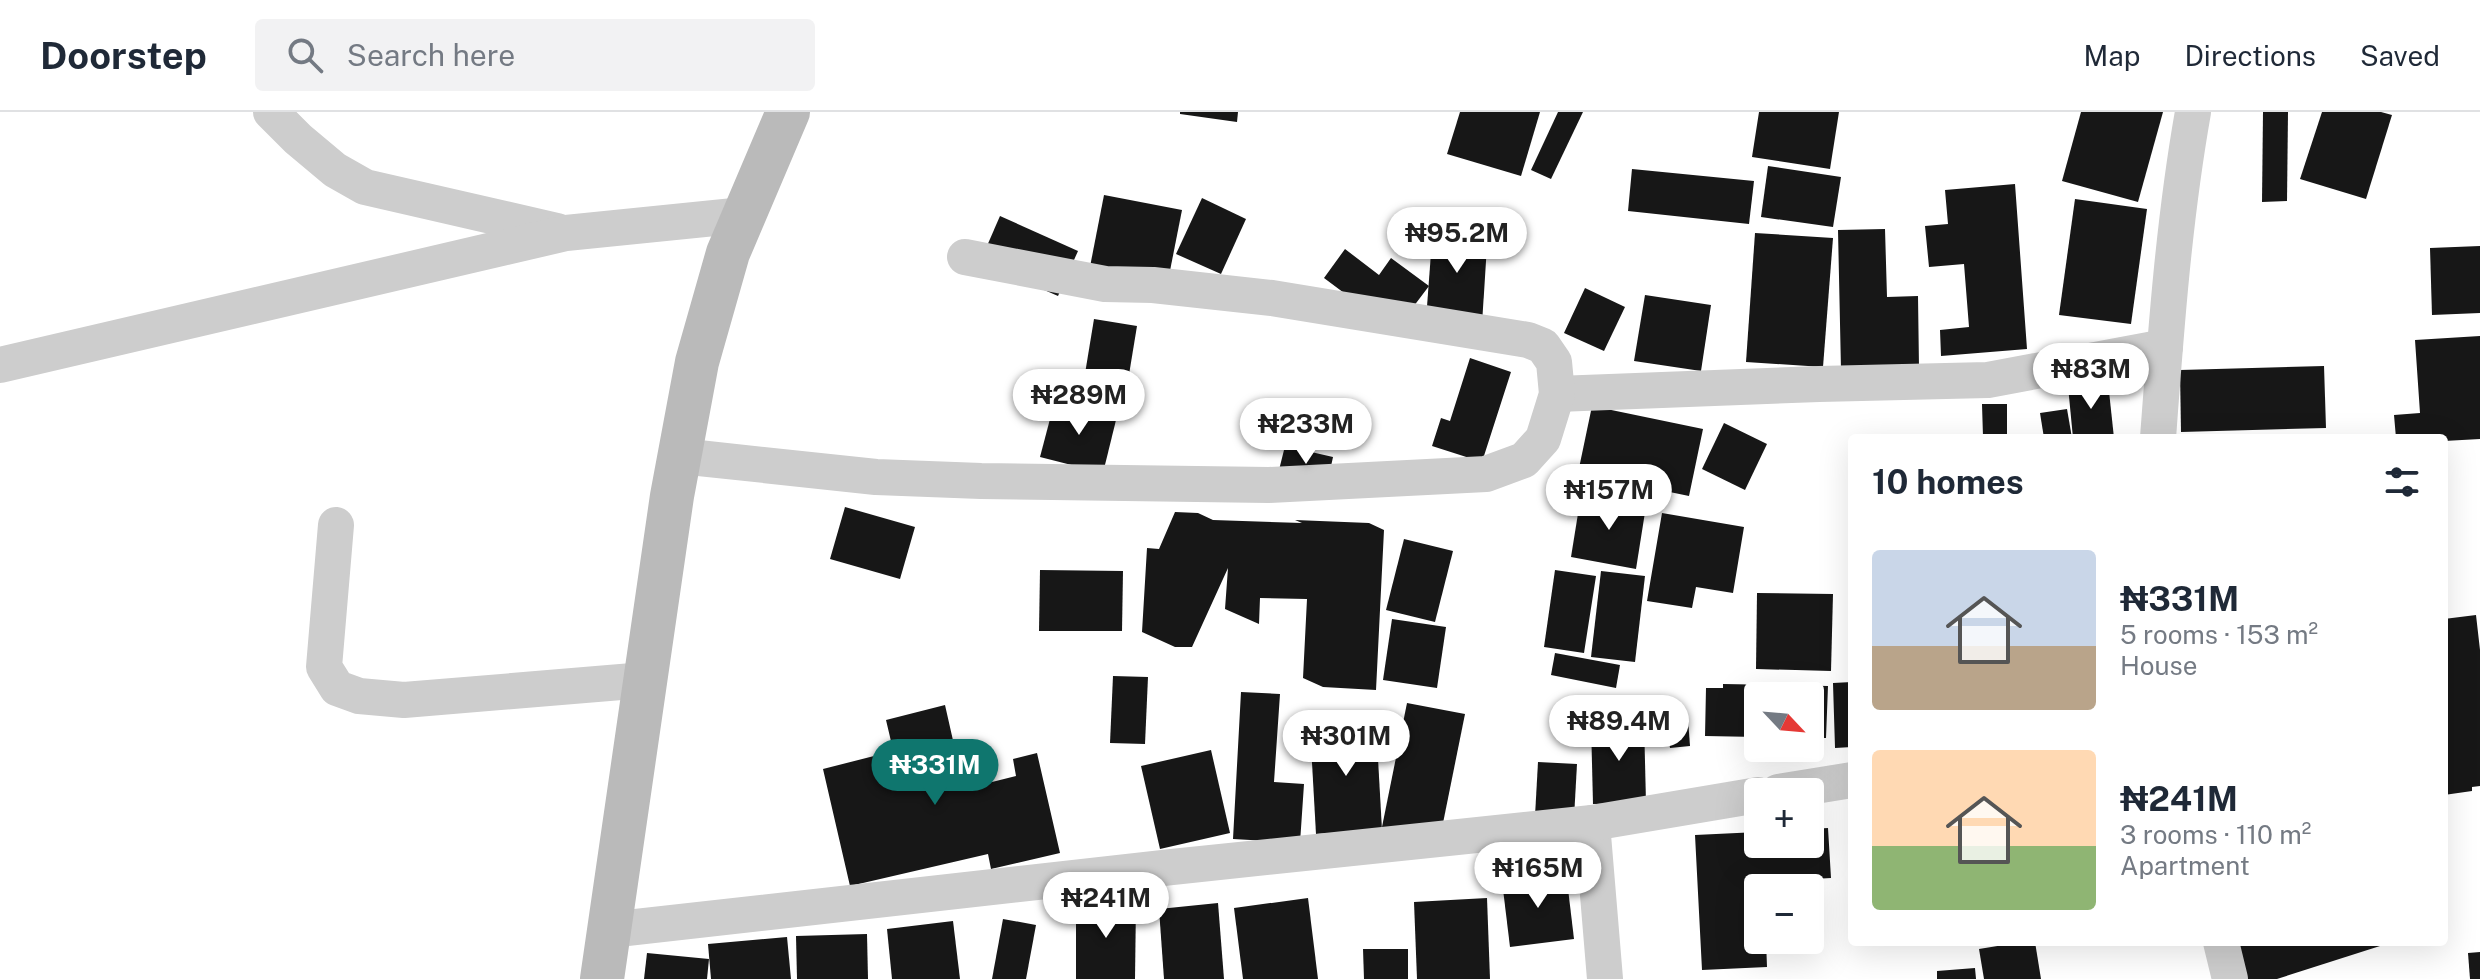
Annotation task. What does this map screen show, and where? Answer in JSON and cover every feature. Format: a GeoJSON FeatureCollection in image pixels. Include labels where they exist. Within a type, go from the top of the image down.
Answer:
{"type":"FeatureCollection","features":[{"type":"Feature","properties":{"kind":"street"},"geometry":{"type":"LineString","coordinates":[[271,112],[335,170],[365,187],[566,233]]}},
{"type":"Feature","properties":{"kind":"street"},"geometry":{"type":"LineString","coordinates":[[602,979],[670,511],[697,362],[728,253],[788,112]]}},
{"type":"Feature","properties":{"kind":"street"},"geometry":{"type":"LineString","coordinates":[[2158,434],[2165,347],[2193,112]]}},
{"type":"Feature","properties":{"kind":"street"},"geometry":{"type":"LineString","coordinates":[[0,365],[566,233],[744,215]]}},
{"type":"Feature","properties":{"kind":"street"},"geometry":{"type":"LineString","coordinates":[[680,456],[876,477],[981,481],[1269,485],[1486,474],[1524,460],[1543,439],[1557,394],[1554,362],[1543,346],[1528,340],[1272,298],[1153,285],[1105,284],[965,257]]}},
{"type":"Feature","properties":{"kind":"street"},"geometry":{"type":"LineString","coordinates":[[1557,394],[1988,380],[2165,347]]}},
{"type":"Feature","properties":{"kind":"street"},"geometry":{"type":"LineString","coordinates":[[336,525],[324,667],[337,688],[359,696],[404,700],[645,680]]}},
{"type":"Feature","properties":{"kind":"street"},"geometry":{"type":"LineString","coordinates":[[1824,785],[1848,781]]}},
{"type":"Feature","properties":{"kind":"street"},"geometry":{"type":"LineString","coordinates":[[609,930],[1592,823],[1744,797]]}},
{"type":"Feature","properties":{"kind":"street"},"geometry":{"type":"LineString","coordinates":[[1592,823],[1605,979]]}},
{"type":"Feature","properties":{"kind":"street"},"geometry":{"type":"LineString","coordinates":[[2222,946],[2230,979]]}},
{"type":"Feature","properties":{"kind":"building"},"geometry":{"type":"Polygon","coordinates":[[[1180,112],[1238,112],[1237,122],[1180,112]]]}},
{"type":"Feature","properties":{"kind":"building"},"geometry":{"type":"Polygon","coordinates":[[[1460,112],[1540,112],[1521,176],[1447,154],[1460,112]]]}},
{"type":"Feature","properties":{"kind":"building"},"geometry":{"type":"Polygon","coordinates":[[[1558,112],[1583,112],[1551,179],[1531,170],[1558,112]]]}},
{"type":"Feature","properties":{"kind":"building"},"geometry":{"type":"Polygon","coordinates":[[[1759,112],[1839,112],[1830,169],[1752,157],[1759,112]]]}},
{"type":"Feature","properties":{"kind":"building"},"geometry":{"type":"Polygon","coordinates":[[[2081,112],[2163,112],[2138,202],[2062,181],[2081,112]]]}},
{"type":"Feature","properties":{"kind":"building"},"geometry":{"type":"Polygon","coordinates":[[[2263,112],[2288,112],[2287,201],[2262,202],[2263,112]]]}},
{"type":"Feature","properties":{"kind":"building"},"geometry":{"type":"Polygon","coordinates":[[[2322,112],[2381,112],[2392,115],[2366,199],[2300,179],[2322,112]]]}},
{"type":"Feature","properties":{"kind":"building"},"geometry":{"type":"Polygon","coordinates":[[[1768,166],[1841,177],[1833,227],[1761,217],[1768,166]]]}},
{"type":"Feature","properties":{"kind":"building"},"geometry":{"type":"Polygon","coordinates":[[[1632,169],[1754,181],[1749,224],[1628,211],[1632,169]]]}},
{"type":"Feature","properties":{"kind":"building"},"geometry":{"type":"Polygon","coordinates":[[[2015,184],[2027,349],[1941,356],[1940,330],[1969,327],[1964,264],[1929,267],[1925,226],[1948,224],[1945,190],[2015,184]]]}},
{"type":"Feature","properties":{"kind":"building"},"geometry":{"type":"Polygon","coordinates":[[[1104,195],[1182,210],[1166,291],[1088,277],[1104,195]]]}},
{"type":"Feature","properties":{"kind":"building"},"geometry":{"type":"Polygon","coordinates":[[[1202,198],[1246,219],[1221,274],[1176,254],[1202,198]]]}},
{"type":"Feature","properties":{"kind":"building"},"geometry":{"type":"Polygon","coordinates":[[[2075,199],[2147,209],[2131,324],[2059,315],[2075,199]]]}},
{"type":"Feature","properties":{"kind":"building"},"geometry":{"type":"Polygon","coordinates":[[[1000,216],[1078,251],[1058,296],[980,262],[1000,216]]]}},
{"type":"Feature","properties":{"kind":"building"},"geometry":{"type":"Polygon","coordinates":[[[1433,226],[1488,230],[1482,324],[1426,320],[1433,226]]]}},
{"type":"Feature","properties":{"kind":"building"},"geometry":{"type":"Polygon","coordinates":[[[1885,229],[1887,297],[1918,296],[1919,368],[1841,370],[1838,230],[1885,229]]]}},
{"type":"Feature","properties":{"kind":"building"},"geometry":{"type":"Polygon","coordinates":[[[1755,233],[1833,238],[1823,367],[1746,362],[1755,233]]]}},
{"type":"Feature","properties":{"kind":"building"},"geometry":{"type":"Polygon","coordinates":[[[2480,246],[2480,313],[2432,315],[2430,248],[2480,246]]]}},
{"type":"Feature","properties":{"kind":"building"},"geometry":{"type":"Polygon","coordinates":[[[1345,249],[1379,275],[1391,258],[1429,286],[1395,331],[1324,278],[1345,249]]]}},
{"type":"Feature","properties":{"kind":"building"},"geometry":{"type":"Polygon","coordinates":[[[1585,288],[1625,307],[1604,351],[1564,333],[1585,288]]]}},
{"type":"Feature","properties":{"kind":"building"},"geometry":{"type":"Polygon","coordinates":[[[1645,295],[1711,305],[1701,371],[1634,361],[1645,295]]]}},
{"type":"Feature","properties":{"kind":"building"},"geometry":{"type":"Polygon","coordinates":[[[1094,319],[1137,326],[1123,411],[1080,404],[1094,319]]]}},
{"type":"Feature","properties":{"kind":"building"},"geometry":{"type":"Polygon","coordinates":[[[2480,336],[2480,439],[2448,441],[2448,434],[2396,434],[2394,415],[2420,413],[2415,340],[2480,336]]]}},
{"type":"Feature","properties":{"kind":"building"},"geometry":{"type":"Polygon","coordinates":[[[1470,358],[1511,372],[1482,462],[1432,446],[1441,418],[1450,421],[1470,358]]]}},
{"type":"Feature","properties":{"kind":"building"},"geometry":{"type":"Polygon","coordinates":[[[2324,366],[2326,428],[2181,432],[2180,370],[2324,366]]]}},
{"type":"Feature","properties":{"kind":"building"},"geometry":{"type":"Polygon","coordinates":[[[2108,382],[2114,434],[2073,434],[2068,386],[2108,382]]]}},
{"type":"Feature","properties":{"kind":"building"},"geometry":{"type":"Polygon","coordinates":[[[1055,400],[1117,416],[1103,473],[1040,457],[1055,400]]]}},
{"type":"Feature","properties":{"kind":"building"},"geometry":{"type":"Polygon","coordinates":[[[1982,404],[2007,404],[2007,434],[1983,434],[1982,404]]]}},
{"type":"Feature","properties":{"kind":"building"},"geometry":{"type":"Polygon","coordinates":[[[1592,406],[1703,429],[1689,496],[1578,473],[1592,406]]]}},
{"type":"Feature","properties":{"kind":"building"},"geometry":{"type":"Polygon","coordinates":[[[2067,409],[2071,434],[2043,434],[2040,413],[2067,409]]]}},
{"type":"Feature","properties":{"kind":"building"},"geometry":{"type":"Polygon","coordinates":[[[1724,423],[1767,444],[1745,490],[1702,469],[1724,423]]]}},
{"type":"Feature","properties":{"kind":"building"},"geometry":{"type":"Polygon","coordinates":[[[1285,446],[1333,457],[1327,485],[1278,474],[1285,446]]]}},
{"type":"Feature","properties":{"kind":"building"},"geometry":{"type":"Polygon","coordinates":[[[1581,495],[1646,506],[1636,569],[1571,557],[1581,495]]]}},
{"type":"Feature","properties":{"kind":"building"},"geometry":{"type":"Polygon","coordinates":[[[845,507],[915,527],[900,579],[830,559],[845,507]]]}},
{"type":"Feature","properties":{"kind":"building"},"geometry":{"type":"Polygon","coordinates":[[[1175,512],[1198,513],[1213,520],[1369,523],[1384,530],[1376,690],[1323,687],[1303,678],[1307,599],[1260,598],[1259,624],[1225,609],[1228,568],[1192,647],[1175,647],[1142,632],[1147,548],[1159,549],[1175,512]]]}},
{"type":"Feature","properties":{"kind":"building"},"geometry":{"type":"Polygon","coordinates":[[[1662,513],[1744,527],[1733,593],[1696,587],[1692,608],[1647,601],[1662,513]]]}},
{"type":"Feature","properties":{"kind":"building"},"geometry":{"type":"Polygon","coordinates":[[[1404,539],[1453,551],[1435,622],[1386,610],[1404,539]]]}},
{"type":"Feature","properties":{"kind":"building"},"geometry":{"type":"Polygon","coordinates":[[[1040,570],[1123,571],[1122,631],[1039,631],[1040,570]]]}},
{"type":"Feature","properties":{"kind":"building"},"geometry":{"type":"Polygon","coordinates":[[[1555,570],[1596,576],[1584,653],[1544,647],[1555,570]]]}},
{"type":"Feature","properties":{"kind":"building"},"geometry":{"type":"Polygon","coordinates":[[[1601,571],[1645,576],[1635,662],[1591,657],[1601,571]]]}},
{"type":"Feature","properties":{"kind":"building"},"geometry":{"type":"Polygon","coordinates":[[[1757,593],[1833,594],[1831,671],[1756,669],[1757,593]]]}},
{"type":"Feature","properties":{"kind":"building"},"geometry":{"type":"Polygon","coordinates":[[[2476,615],[2480,650],[2480,786],[2472,787],[2472,791],[2448,794],[2448,618],[2476,615]]]}},
{"type":"Feature","properties":{"kind":"building"},"geometry":{"type":"Polygon","coordinates":[[[1392,619],[1446,627],[1437,688],[1383,680],[1392,619]]]}},
{"type":"Feature","properties":{"kind":"building"},"geometry":{"type":"Polygon","coordinates":[[[1555,653],[1620,665],[1616,688],[1551,675],[1555,653]]]}},
{"type":"Feature","properties":{"kind":"building"},"geometry":{"type":"Polygon","coordinates":[[[1113,676],[1148,677],[1145,744],[1110,743],[1113,676]]]}},
{"type":"Feature","properties":{"kind":"building"},"geometry":{"type":"Polygon","coordinates":[[[1848,682],[1848,747],[1835,748],[1833,683],[1848,682]]]}},
{"type":"Feature","properties":{"kind":"building"},"geometry":{"type":"Polygon","coordinates":[[[1723,684],[1744,684],[1744,737],[1705,736],[1706,688],[1723,688],[1723,684]]]}},
{"type":"Feature","properties":{"kind":"building"},"geometry":{"type":"Polygon","coordinates":[[[1824,686],[1828,686],[1824,738],[1824,686]]]}},
{"type":"Feature","properties":{"kind":"building"},"geometry":{"type":"Polygon","coordinates":[[[1241,692],[1280,694],[1274,782],[1304,784],[1300,843],[1233,839],[1241,692]]]}},
{"type":"Feature","properties":{"kind":"building"},"geometry":{"type":"Polygon","coordinates":[[[1407,703],[1465,714],[1440,838],[1382,827],[1407,703]]]}},
{"type":"Feature","properties":{"kind":"building"},"geometry":{"type":"Polygon","coordinates":[[[945,705],[964,789],[1016,776],[1013,759],[1037,753],[1060,853],[991,869],[988,854],[850,886],[823,769],[874,756],[879,776],[898,771],[886,720],[945,705]]]}},
{"type":"Feature","properties":{"kind":"building"},"geometry":{"type":"Polygon","coordinates":[[[1688,719],[1690,746],[1670,748],[1667,721],[1688,719]]]}},
{"type":"Feature","properties":{"kind":"building"},"geometry":{"type":"Polygon","coordinates":[[[1644,721],[1646,803],[1593,804],[1591,723],[1644,721]]]}},
{"type":"Feature","properties":{"kind":"building"},"geometry":{"type":"Polygon","coordinates":[[[1376,723],[1382,830],[1316,834],[1310,727],[1376,723]]]}},
{"type":"Feature","properties":{"kind":"building"},"geometry":{"type":"Polygon","coordinates":[[[1211,750],[1230,833],[1160,849],[1141,766],[1211,750]]]}},
{"type":"Feature","properties":{"kind":"building"},"geometry":{"type":"Polygon","coordinates":[[[1538,762],[1577,764],[1574,818],[1535,816],[1538,762]]]}},
{"type":"Feature","properties":{"kind":"building"},"geometry":{"type":"Polygon","coordinates":[[[1824,828],[1828,828],[1831,878],[1824,878],[1824,874],[1744,874],[1744,954],[1767,954],[1767,967],[1702,970],[1695,835],[1744,833],[1744,858],[1824,858],[1824,828]]]}},
{"type":"Feature","properties":{"kind":"building"},"geometry":{"type":"Polygon","coordinates":[[[1566,872],[1574,939],[1510,947],[1502,881],[1566,872]]]}},
{"type":"Feature","properties":{"kind":"building"},"geometry":{"type":"Polygon","coordinates":[[[1308,898],[1318,979],[1243,979],[1234,908],[1308,898]]]}},
{"type":"Feature","properties":{"kind":"building"},"geometry":{"type":"Polygon","coordinates":[[[1487,898],[1490,979],[1417,979],[1414,902],[1487,898]]]}},
{"type":"Feature","properties":{"kind":"building"},"geometry":{"type":"Polygon","coordinates":[[[1076,902],[1136,902],[1135,979],[1076,979],[1076,902]]]}},
{"type":"Feature","properties":{"kind":"building"},"geometry":{"type":"Polygon","coordinates":[[[1218,903],[1224,979],[1164,979],[1159,909],[1218,903]]]}},
{"type":"Feature","properties":{"kind":"building"},"geometry":{"type":"Polygon","coordinates":[[[1003,919],[1036,925],[1026,979],[992,979],[1003,919]]]}},
{"type":"Feature","properties":{"kind":"building"},"geometry":{"type":"Polygon","coordinates":[[[953,921],[960,979],[892,979],[887,929],[953,921]]]}},
{"type":"Feature","properties":{"kind":"building"},"geometry":{"type":"Polygon","coordinates":[[[867,934],[868,979],[797,979],[796,936],[867,934]]]}},
{"type":"Feature","properties":{"kind":"building"},"geometry":{"type":"Polygon","coordinates":[[[787,937],[791,979],[711,979],[708,944],[787,937]]]}},
{"type":"Feature","properties":{"kind":"building"},"geometry":{"type":"Polygon","coordinates":[[[2036,946],[2041,979],[1984,979],[1979,949],[2036,946]]]}},
{"type":"Feature","properties":{"kind":"building"},"geometry":{"type":"Polygon","coordinates":[[[2223,946],[2380,946],[2277,979],[2233,979],[2223,946]]]}},
{"type":"Feature","properties":{"kind":"building"},"geometry":{"type":"Polygon","coordinates":[[[1363,949],[1408,949],[1408,979],[1364,979],[1363,949]]]}},
{"type":"Feature","properties":{"kind":"building"},"geometry":{"type":"Polygon","coordinates":[[[2480,952],[2480,979],[2470,979],[2468,953],[2480,952]]]}},
{"type":"Feature","properties":{"kind":"building"},"geometry":{"type":"Polygon","coordinates":[[[647,953],[709,959],[707,979],[644,979],[647,953]]]}},
{"type":"Feature","properties":{"kind":"building"},"geometry":{"type":"Polygon","coordinates":[[[1975,968],[1976,979],[1937,979],[1937,971],[1975,968]]]}}]}
